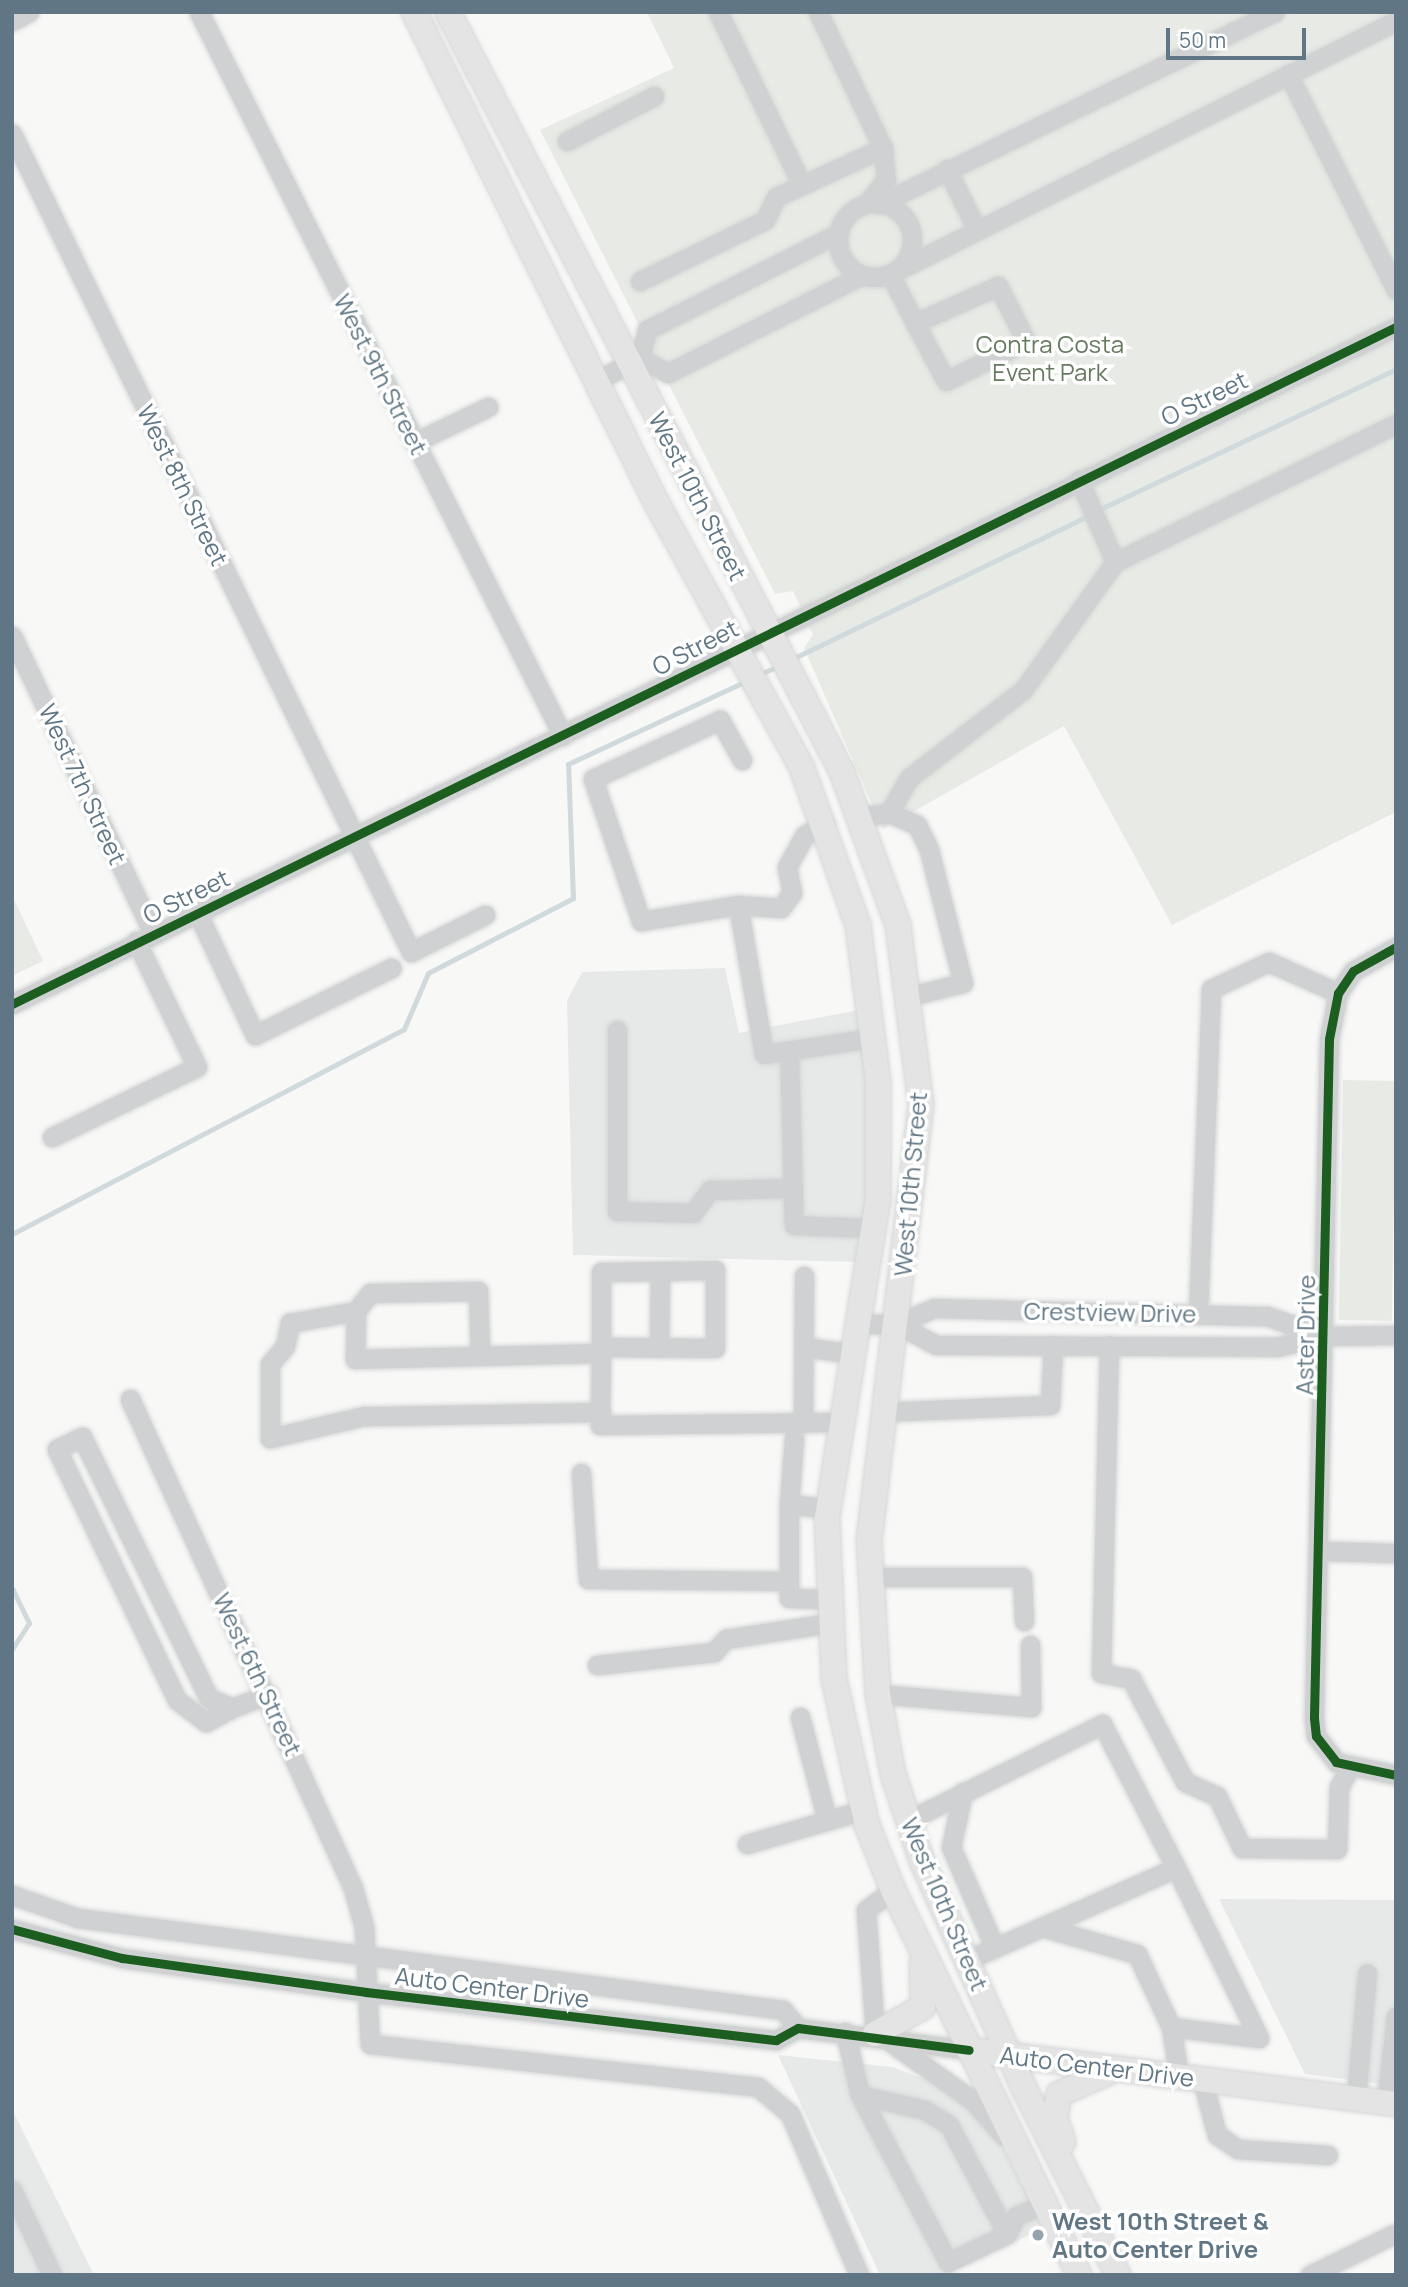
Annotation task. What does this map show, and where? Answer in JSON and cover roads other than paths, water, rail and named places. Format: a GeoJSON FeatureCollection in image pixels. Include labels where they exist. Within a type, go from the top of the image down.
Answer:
{"type":"FeatureCollection","features":[{"type":"Feature","properties":{"kind":"main road","name":"West 10th Street"},"geometry":{"type":"LineString","coordinates":[[414,12],[596,381],[825,824],[858,925],[873,1038],[873,1228],[828,1509],[828,1611],[834,1679],[863,1810],[894,1890],[1079,2275]]}},
{"type":"Feature","properties":{"kind":"main road","name":"West 10th Street"},"geometry":{"type":"LineString","coordinates":[[448,12],[636,360],[766,632],[862,816],[898,925],[910,996],[921,1105],[897,1324],[882,1412],[870,1577],[878,1694],[909,1820],[1011,2058],[1088,2212]]}},
{"type":"Feature","properties":{"kind":"main road"},"geometry":{"type":"LineString","coordinates":[[878,2035],[923,2007],[927,1988],[917,1939]]}},
{"type":"Feature","properties":{"kind":"main road","name":"Auto Center Drive"},"geometry":{"type":"LineString","coordinates":[[969,2050],[1011,2058],[1190,2077],[1391,2104]]}},
{"type":"Feature","properties":{"kind":"main road"},"geometry":{"type":"LineString","coordinates":[[1117,2069],[1071,2085],[1055,2106],[1088,2212],[1118,2275]]}},
{"type":"Feature","properties":{"kind":"street"},"geometry":{"type":"LineString","coordinates":[[12,21],[29,12]]}},
{"type":"Feature","properties":{"kind":"street","name":"West 9th Street"},"geometry":{"type":"LineString","coordinates":[[199,12],[563,736]]}},
{"type":"Feature","properties":{"kind":"street"},"geometry":{"type":"LineString","coordinates":[[718,12],[802,185]]}},
{"type":"Feature","properties":{"kind":"street"},"geometry":{"type":"LineString","coordinates":[[818,12],[883,148],[886,180],[873,204]]}},
{"type":"Feature","properties":{"kind":"street"},"geometry":{"type":"LineString","coordinates":[[862,275],[844,261],[839,233],[845,218],[1275,12]]}},
{"type":"Feature","properties":{"kind":"street"},"geometry":{"type":"LineString","coordinates":[[636,360],[668,373],[862,275],[893,273],[1396,21]]}},
{"type":"Feature","properties":{"kind":"street"},"geometry":{"type":"LineString","coordinates":[[1288,74],[1396,290]]}},
{"type":"Feature","properties":{"kind":"street"},"geometry":{"type":"LineString","coordinates":[[567,141],[654,96]]}},
{"type":"Feature","properties":{"kind":"street","name":"West 8th Street"},"geometry":{"type":"LineString","coordinates":[[12,134],[411,952],[485,915]]}},
{"type":"Feature","properties":{"kind":"street"},"geometry":{"type":"LineString","coordinates":[[640,281],[765,220],[776,197],[883,148]]}},
{"type":"Feature","properties":{"kind":"street"},"geometry":{"type":"LineString","coordinates":[[947,169],[977,230]]}},
{"type":"Feature","properties":{"kind":"street"},"geometry":{"type":"LineString","coordinates":[[873,204],[909,225],[911,251],[893,273]]}},
{"type":"Feature","properties":{"kind":"street"},"geometry":{"type":"LineString","coordinates":[[596,381],[636,360],[647,330],[839,233]]}},
{"type":"Feature","properties":{"kind":"street"},"geometry":{"type":"LineString","coordinates":[[893,273],[915,323],[946,381],[1026,341],[999,286],[915,323]]}},
{"type":"Feature","properties":{"kind":"street","name":"O Street"},"geometry":{"type":"LineString","coordinates":[[12,1004],[144,937],[563,736],[766,632],[1396,327]]}},
{"type":"Feature","properties":{"kind":"street"},"geometry":{"type":"LineString","coordinates":[[415,442],[488,407]]}},
{"type":"Feature","properties":{"kind":"street"},"geometry":{"type":"LineString","coordinates":[[889,813],[909,778],[1023,690],[1115,562],[1396,424]]}},
{"type":"Feature","properties":{"kind":"street"},"geometry":{"type":"LineString","coordinates":[[1079,480],[1115,562]]}},
{"type":"Feature","properties":{"kind":"street","name":"West 7th Street"},"geometry":{"type":"LineString","coordinates":[[12,636],[144,937],[197,1067],[52,1137]]}},
{"type":"Feature","properties":{"kind":"street"},"geometry":{"type":"LineString","coordinates":[[742,760],[720,720],[593,779],[641,920],[738,905],[781,908],[792,893],[787,867],[805,835],[825,824]]}},
{"type":"Feature","properties":{"kind":"street"},"geometry":{"type":"LineString","coordinates":[[862,816],[889,813],[917,825],[929,850],[962,983],[910,996]]}},
{"type":"Feature","properties":{"kind":"street"},"geometry":{"type":"LineString","coordinates":[[738,905],[764,1054],[873,1038]]}},
{"type":"Feature","properties":{"kind":"street"},"geometry":{"type":"LineString","coordinates":[[197,912],[255,1035],[391,968]]}},
{"type":"Feature","properties":{"kind":"street","name":"Aster Drive"},"geometry":{"type":"LineString","coordinates":[[1349,1769],[1324,1752],[1314,1718],[1322,1551],[1329,1039],[1338,993],[1353,971],[1396,947]]}},
{"type":"Feature","properties":{"kind":"street"},"geometry":{"type":"LineString","coordinates":[[1198,1314],[1211,989],[1269,962],[1338,993]]}},
{"type":"Feature","properties":{"kind":"street"},"geometry":{"type":"LineString","coordinates":[[617,1030],[617,1211],[693,1213],[710,1189],[793,1188]]}},
{"type":"Feature","properties":{"kind":"street"},"geometry":{"type":"LineString","coordinates":[[789,1051],[794,1224],[873,1228]]}},
{"type":"Feature","properties":{"kind":"street"},"geometry":{"type":"LineString","coordinates":[[480,1355],[478,1291],[370,1293],[356,1311],[355,1359],[480,1355],[601,1350],[659,1348],[715,1348],[715,1270],[601,1272],[601,1350],[601,1412],[600,1424],[798,1430],[842,1422]]}},
{"type":"Feature","properties":{"kind":"street"},"geometry":{"type":"LineString","coordinates":[[659,1348],[660,1271]]}},
{"type":"Feature","properties":{"kind":"street"},"geometry":{"type":"LineString","coordinates":[[804,1276],[804,1347],[789,1504],[789,1598],[828,1611]]}},
{"type":"Feature","properties":{"kind":"street","name":"Crestview Drive"},"geometry":{"type":"LineString","coordinates":[[859,1324],[897,1324],[933,1308],[1267,1315],[1324,1336]]}},
{"type":"Feature","properties":{"kind":"street"},"geometry":{"type":"LineString","coordinates":[[356,1311],[290,1323],[285,1346],[270,1364],[270,1438],[364,1416],[601,1412]]}},
{"type":"Feature","properties":{"kind":"street","name":"Crestview Drive"},"geometry":{"type":"LineString","coordinates":[[897,1324],[936,1345],[1278,1347],[1324,1336],[1396,1335]]}},
{"type":"Feature","properties":{"kind":"street"},"geometry":{"type":"LineString","coordinates":[[882,1412],[1050,1405],[1053,1345]]}},
{"type":"Feature","properties":{"kind":"street"},"geometry":{"type":"LineString","coordinates":[[1109,1345],[1101,1673],[1131,1679],[1185,1782],[1217,1796],[1242,1848],[1338,1849],[1339,1787],[1349,1769],[1396,1775]]}},
{"type":"Feature","properties":{"kind":"street"},"geometry":{"type":"LineString","coordinates":[[804,1347],[854,1354]]}},
{"type":"Feature","properties":{"kind":"street","name":"West 6th Street"},"geometry":{"type":"LineString","coordinates":[[130,1399],[268,1694],[353,1888],[367,1955],[366,1992],[370,2044],[734,2081],[775,2096],[805,2142],[859,2275]]}},
{"type":"Feature","properties":{"kind":"street"},"geometry":{"type":"LineString","coordinates":[[232,1708],[209,1698],[82,1437],[57,1449],[177,1700],[206,1722],[268,1694]]}},
{"type":"Feature","properties":{"kind":"street"},"geometry":{"type":"LineString","coordinates":[[581,1473],[588,1579],[789,1581]]}},
{"type":"Feature","properties":{"kind":"street"},"geometry":{"type":"LineString","coordinates":[[789,1504],[828,1509]]}},
{"type":"Feature","properties":{"kind":"street"},"geometry":{"type":"LineString","coordinates":[[1322,1551],[1396,1553]]}},
{"type":"Feature","properties":{"kind":"street"},"geometry":{"type":"LineString","coordinates":[[870,1577],[1022,1577],[1024,1622]]}},
{"type":"Feature","properties":{"kind":"street"},"geometry":{"type":"LineString","coordinates":[[597,1665],[714,1651],[726,1639],[828,1611]]}},
{"type":"Feature","properties":{"kind":"street"},"geometry":{"type":"LineString","coordinates":[[878,1694],[1031,1707],[1030,1645]]}},
{"type":"Feature","properties":{"kind":"street"},"geometry":{"type":"LineString","coordinates":[[800,1717],[827,1821]]}},
{"type":"Feature","properties":{"kind":"street"},"geometry":{"type":"LineString","coordinates":[[909,1820],[1102,1724],[1259,2039],[1171,2026]]}},
{"type":"Feature","properties":{"kind":"street"},"geometry":{"type":"LineString","coordinates":[[963,1792],[951,1847],[995,1948]]}},
{"type":"Feature","properties":{"kind":"street"},"geometry":{"type":"LineString","coordinates":[[747,1844],[863,1810]]}},
{"type":"Feature","properties":{"kind":"street"},"geometry":{"type":"LineString","coordinates":[[967,1960],[1176,1868]]}},
{"type":"Feature","properties":{"kind":"street"},"geometry":{"type":"LineString","coordinates":[[894,1890],[866,1910],[878,2035],[972,2100],[1019,2154]]}},
{"type":"Feature","properties":{"kind":"street","name":"Auto Center Drive"},"geometry":{"type":"LineString","coordinates":[[12,1895],[79,1918],[783,2010],[798,2028]]}},
{"type":"Feature","properties":{"kind":"street"},"geometry":{"type":"LineString","coordinates":[[1042,1927],[1137,1954],[1217,2135],[1238,2149],[1328,2155]]}},
{"type":"Feature","properties":{"kind":"street","name":"Auto Center Drive"},"geometry":{"type":"LineString","coordinates":[[12,1929],[122,1958],[366,1992],[776,2040],[798,2028],[878,2035],[969,2050]]}},
{"type":"Feature","properties":{"kind":"street"},"geometry":{"type":"LineString","coordinates":[[1356,2099],[1367,1973]]}},
{"type":"Feature","properties":{"kind":"street"},"geometry":{"type":"LineString","coordinates":[[1391,2104],[1396,2017]]}},
{"type":"Feature","properties":{"kind":"street"},"geometry":{"type":"LineString","coordinates":[[845,2032],[860,2095],[948,2262],[1007,2234],[1016,2216],[1044,2204]]}},
{"type":"Feature","properties":{"kind":"street"},"geometry":{"type":"LineString","coordinates":[[860,2095],[925,2110],[949,2125],[1007,2234]]}},
{"type":"Feature","properties":{"kind":"street"},"geometry":{"type":"LineString","coordinates":[[12,2190],[19,2225],[52,2275]]}},
{"type":"Feature","properties":{"kind":"street"},"geometry":{"type":"LineString","coordinates":[[1310,2275],[1394,2234]]}},
{"type":"Feature","properties":{"kind":"waterway"},"geometry":{"type":"LineString","coordinates":[[1098,510],[1396,369]]}},
{"type":"Feature","properties":{"kind":"waterway"},"geometry":{"type":"LineString","coordinates":[[790,660],[1090,515]]}},
{"type":"Feature","properties":{"kind":"waterway"},"geometry":{"type":"LineString","coordinates":[[758,675],[778,666]]}},
{"type":"Feature","properties":{"kind":"waterway"},"geometry":{"type":"LineString","coordinates":[[12,1234],[404,1029],[428,973],[573,898],[568,764],[746,681]]}},
{"type":"Feature","properties":{"kind":"waterway"},"geometry":{"type":"LineString","coordinates":[[12,1588],[29,1623],[12,1649]]}},
{"type":"Feature","properties":{"kind":"place","name":"West 10th Street & Auto Center Drive"},"geometry":{"type":"Point","coordinates":[1038,2235]}},
{"type":"Feature","properties":{"kind":"park label","name":"Contra Costa Event Park"},"geometry":{"type":"Point","coordinates":[1050,358]}}]}
